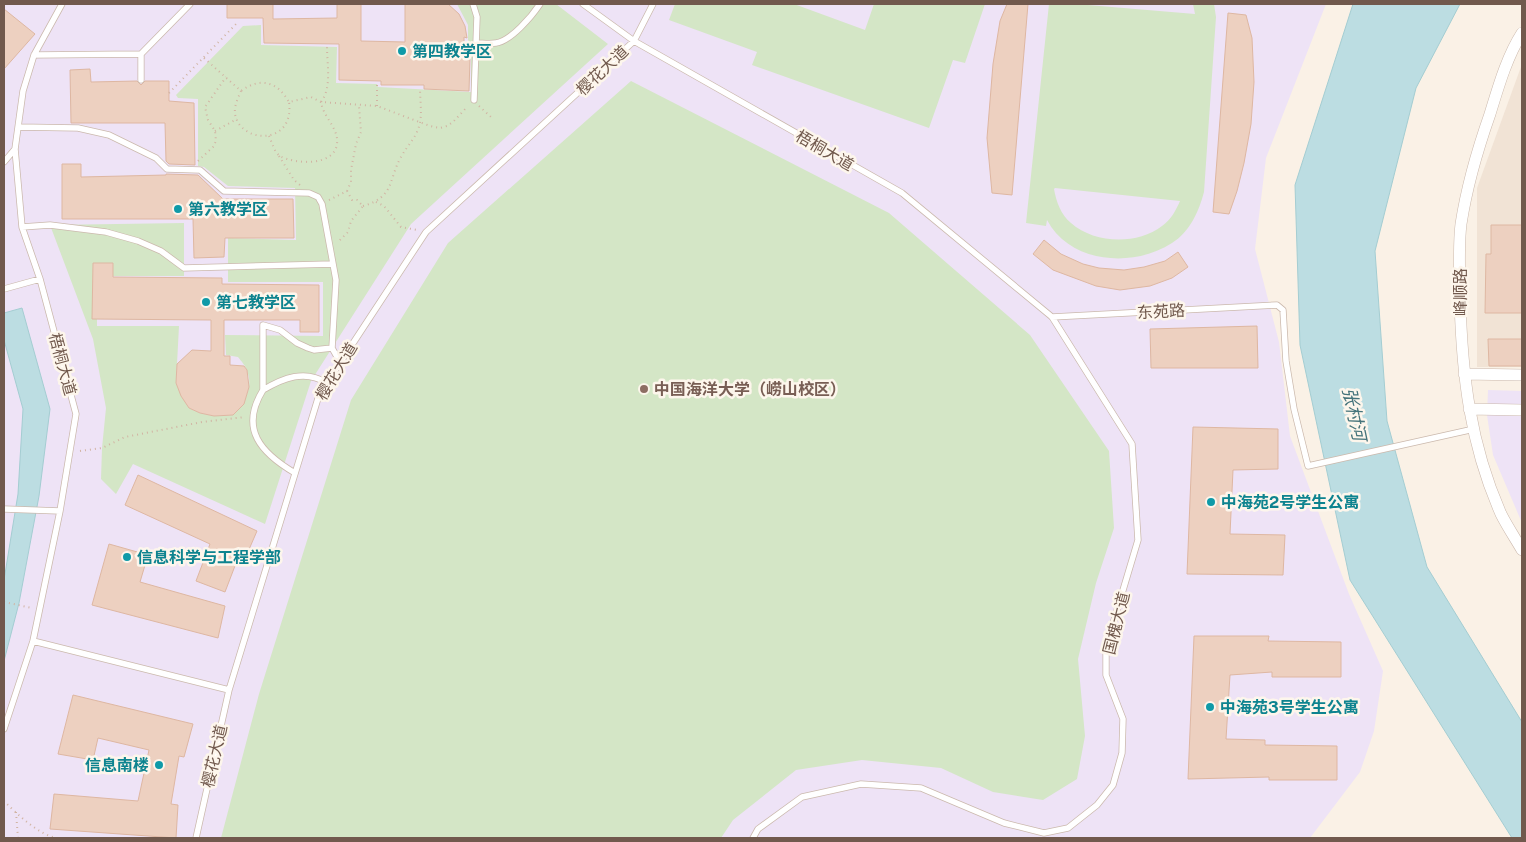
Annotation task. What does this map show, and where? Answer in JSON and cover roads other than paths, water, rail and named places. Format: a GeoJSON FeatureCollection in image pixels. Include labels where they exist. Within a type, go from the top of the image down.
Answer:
{"type":"FeatureCollection","features":[{"type":"Feature","properties":{"kind":"street","name":"峰顺路"},"geometry":{"type":"LineString","coordinates":[[1522,33],[1516,43],[1496,96],[1472,166],[1461,226],[1461,329],[1469,409],[1479,453],[1502,515],[1522,550]]}},
{"type":"Feature","properties":{"kind":"street"},"geometry":{"type":"LineString","coordinates":[[1464,374],[1522,376]]}},
{"type":"Feature","properties":{"kind":"street"},"geometry":{"type":"LineString","coordinates":[[1469,409],[1522,410]]}},
{"type":"Feature","properties":{"kind":"lane","name":"梧桐大道"},"geometry":{"type":"LineString","coordinates":[[4,730],[33,640],[60,511],[76,414],[40,279],[22,227],[15,149],[23,91],[34,55],[62,4]]}},
{"type":"Feature","properties":{"kind":"lane"},"geometry":{"type":"LineString","coordinates":[[141,80],[141,54],[190,4]]}},
{"type":"Feature","properties":{"kind":"lane"},"geometry":{"type":"LineString","coordinates":[[473,4],[477,17],[474,100]]}},
{"type":"Feature","properties":{"kind":"lane"},"geometry":{"type":"LineString","coordinates":[[476,43],[498,43],[512,34],[532,16],[540,4]]}},
{"type":"Feature","properties":{"kind":"lane","name":"梧桐大道"},"geometry":{"type":"LineString","coordinates":[[583,4],[634,41],[902,193],[1052,317]]}},
{"type":"Feature","properties":{"kind":"lane","name":"樱花大道"},"geometry":{"type":"LineString","coordinates":[[196,838],[229,690],[319,395],[426,232],[634,41],[653,4]]}},
{"type":"Feature","properties":{"kind":"lane"},"geometry":{"type":"LineString","coordinates":[[34,55],[141,54]]}},
{"type":"Feature","properties":{"kind":"lane"},"geometry":{"type":"LineString","coordinates":[[18,127],[78,128],[109,135],[156,158],[167,169],[200,170],[224,191],[309,193],[318,197],[322,204],[336,280],[332,348],[340,362]]}},
{"type":"Feature","properties":{"kind":"lane"},"geometry":{"type":"LineString","coordinates":[[4,162],[15,149]]}},
{"type":"Feature","properties":{"kind":"lane"},"geometry":{"type":"LineString","coordinates":[[22,227],[50,224],[114,234],[138,240],[161,251],[184,268],[333,264]]}},
{"type":"Feature","properties":{"kind":"lane"},"geometry":{"type":"LineString","coordinates":[[4,289],[40,279]]}},
{"type":"Feature","properties":{"kind":"lane","name":"东苑路"},"geometry":{"type":"LineString","coordinates":[[1052,317],[1277,305],[1283,310],[1286,361],[1294,409],[1308,466],[1474,429]]}},
{"type":"Feature","properties":{"kind":"lane","name":"国槐大道"},"geometry":{"type":"LineString","coordinates":[[753,838],[758,829],[802,797],[861,784],[921,788],[1004,823],[1044,833],[1068,828],[1097,805],[1113,785],[1122,753],[1122,719],[1106,675],[1106,647],[1138,540],[1132,444],[1052,317]]}},
{"type":"Feature","properties":{"kind":"lane"},"geometry":{"type":"LineString","coordinates":[[295,473],[280,464],[257,441],[252,415],[263,390],[263,325],[280,330],[296,343],[314,350],[332,348]]}},
{"type":"Feature","properties":{"kind":"lane"},"geometry":{"type":"LineString","coordinates":[[263,390],[276,382],[302,375],[318,378],[327,383]]}},
{"type":"Feature","properties":{"kind":"lane"},"geometry":{"type":"LineString","coordinates":[[5,509],[60,511]]}},
{"type":"Feature","properties":{"kind":"lane"},"geometry":{"type":"LineString","coordinates":[[33,640],[229,690]]}},
{"type":"Feature","properties":{"kind":"water","name":"张村河"},"geometry":{"type":"Polygon","coordinates":[[[1353,4],[1460,4],[1416,88],[1375,251],[1387,421],[1427,567],[1522,722],[1522,838],[1512,838],[1350,580],[1300,345],[1295,185],[1353,4]]]}},
{"type":"Feature","properties":{"kind":"water"},"geometry":{"type":"Polygon","coordinates":[[[22,308],[50,409],[39,496],[19,603],[4,661],[4,580],[18,494],[23,409],[4,340],[4,313],[22,308]]]}},
{"type":"Feature","properties":{"kind":"place","name":"第四教学区"},"geometry":{"type":"Point","coordinates":[402,51]}},
{"type":"Feature","properties":{"kind":"place","name":"第六教学区"},"geometry":{"type":"Point","coordinates":[178,209]}},
{"type":"Feature","properties":{"kind":"place","name":"第七教学区"},"geometry":{"type":"Point","coordinates":[206,302]}},
{"type":"Feature","properties":{"kind":"place","name":"中国海洋大学（崂山校区）"},"geometry":{"type":"Point","coordinates":[644,389]}},
{"type":"Feature","properties":{"kind":"place","name":"中海苑2号学生公寓"},"geometry":{"type":"Point","coordinates":[1211,502]}},
{"type":"Feature","properties":{"kind":"place","name":"信息科学与工程学部"},"geometry":{"type":"Point","coordinates":[127,557]}},
{"type":"Feature","properties":{"kind":"place","name":"中海苑3号学生公寓"},"geometry":{"type":"Point","coordinates":[1210,707]}},
{"type":"Feature","properties":{"kind":"place","name":"信息南楼"},"geometry":{"type":"Point","coordinates":[159,765]}}]}
